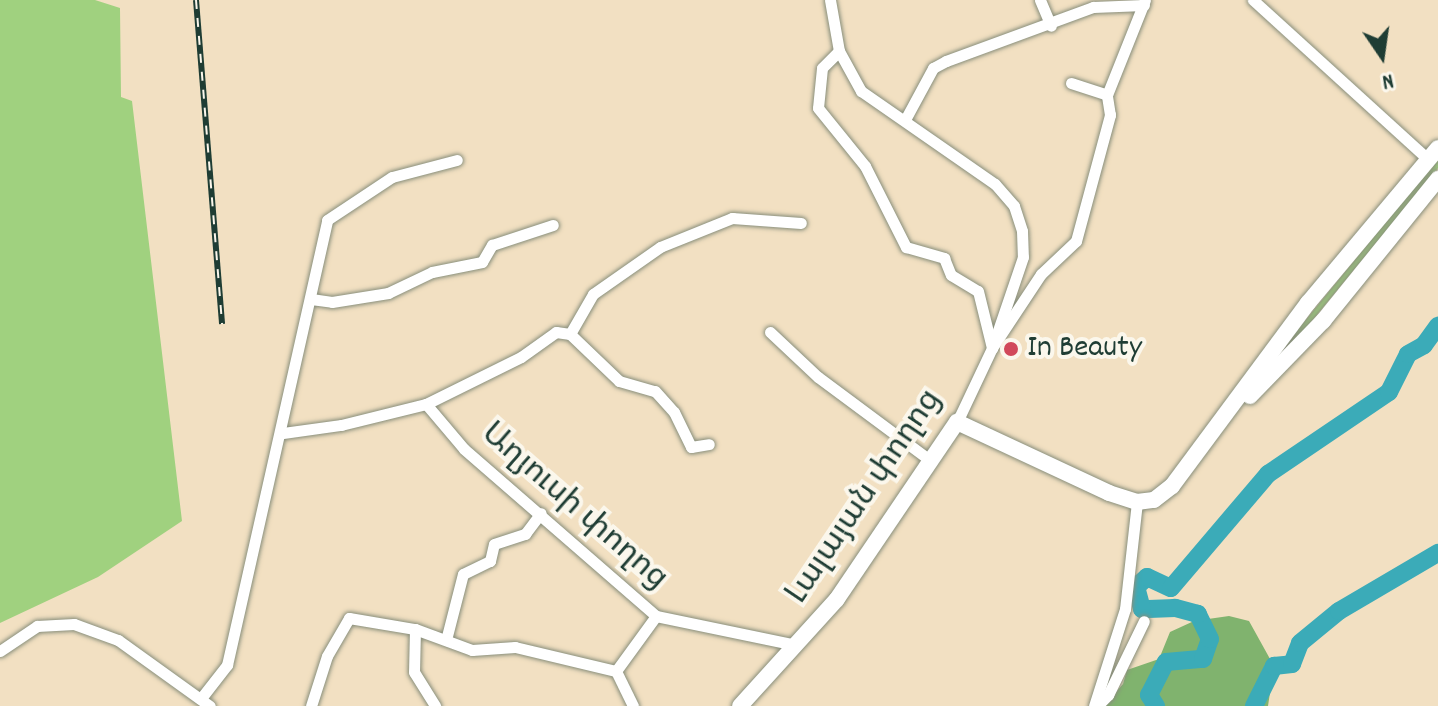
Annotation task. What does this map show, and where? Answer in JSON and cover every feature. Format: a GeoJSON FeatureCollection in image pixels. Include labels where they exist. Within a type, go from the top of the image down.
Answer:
{"type":"FeatureCollection","features":[{"type":"Feature","properties":{"kind":"highway"},"geometry":{"type":"LineString","coordinates":[[957,422],[1137,502],[1154,500],[1172,486],[1308,303],[1433,154]]}},
{"type":"Feature","properties":{"kind":"highway"},"geometry":{"type":"LineString","coordinates":[[1209,438],[1323,321],[1438,179]]}},
{"type":"Feature","properties":{"kind":"highway","name":"Լալայան փողոց"},"geometry":{"type":"LineString","coordinates":[[740,706],[837,599],[957,422]]}},
{"type":"Feature","properties":{"kind":"street","name":"Լալայան փողոց"},"geometry":{"type":"LineString","coordinates":[[830,0],[839,51],[861,91],[906,118],[995,184],[1014,206],[1023,257],[992,348],[957,422]]}},
{"type":"Feature","properties":{"kind":"street"},"geometry":{"type":"LineString","coordinates":[[1040,0],[1051,26]]}},
{"type":"Feature","properties":{"kind":"street"},"geometry":{"type":"LineString","coordinates":[[1253,0],[1433,154]]}},
{"type":"Feature","properties":{"kind":"street","name":"Լալայան փողոց"},"geometry":{"type":"LineString","coordinates":[[906,118],[933,68],[1051,26],[1093,7],[1144,2],[1107,95],[1110,115],[1076,241],[1041,274],[992,348]]}},
{"type":"Feature","properties":{"kind":"street"},"geometry":{"type":"LineString","coordinates":[[839,51],[822,68],[818,108],[865,166],[906,247],[944,258],[951,275],[978,291],[992,348]]}},
{"type":"Feature","properties":{"kind":"street"},"geometry":{"type":"LineString","coordinates":[[1071,83],[1107,95]]}},
{"type":"Feature","properties":{"kind":"street"},"geometry":{"type":"LineString","coordinates":[[0,651],[37,626],[57,622],[118,640],[206,702],[227,665],[283,433],[327,220],[392,177],[457,160]]}},
{"type":"Feature","properties":{"kind":"street"},"geometry":{"type":"LineString","coordinates":[[709,444],[691,447],[674,412],[655,391],[619,381],[570,334],[593,294],[660,247],[732,218],[801,223]]}},
{"type":"Feature","properties":{"kind":"street"},"geometry":{"type":"LineString","coordinates":[[311,299],[332,302],[388,293],[432,272],[482,262],[492,245],[553,225]]}},
{"type":"Feature","properties":{"kind":"street","name":"Աղյուսի փողոց"},"geometry":{"type":"LineString","coordinates":[[283,433],[341,425],[426,404],[521,357],[556,332],[570,334]]}},
{"type":"Feature","properties":{"kind":"street"},"geometry":{"type":"LineString","coordinates":[[770,332],[818,377],[931,461]]}},
{"type":"Feature","properties":{"kind":"street","name":"Աղյուսի փողոց"},"geometry":{"type":"LineString","coordinates":[[426,404],[464,449],[656,616],[796,645]]}},
{"type":"Feature","properties":{"kind":"street"},"geometry":{"type":"LineString","coordinates":[[1096,706],[1125,609],[1137,502]]}},
{"type":"Feature","properties":{"kind":"street"},"geometry":{"type":"LineString","coordinates":[[446,640],[463,574],[490,561],[494,544],[525,534],[541,513]]}},
{"type":"Feature","properties":{"kind":"street"},"geometry":{"type":"LineString","coordinates":[[616,671],[656,616]]}},
{"type":"Feature","properties":{"kind":"street"},"geometry":{"type":"LineString","coordinates":[[311,706],[327,656],[349,618],[415,629],[472,650],[515,647],[616,671]]}},
{"type":"Feature","properties":{"kind":"street"},"geometry":{"type":"LineString","coordinates":[[1096,706],[1108,695],[1144,621]]}},
{"type":"Feature","properties":{"kind":"street"},"geometry":{"type":"LineString","coordinates":[[415,629],[414,672],[435,706]]}},
{"type":"Feature","properties":{"kind":"street"},"geometry":{"type":"LineString","coordinates":[[616,671],[633,706]]}},
{"type":"Feature","properties":{"kind":"green space"},"geometry":{"type":"Polygon","coordinates":[[[0,0],[95,0],[120,8],[121,97],[132,101],[182,521],[98,577],[0,623],[0,0]]]}},
{"type":"Feature","properties":{"kind":"green space"},"geometry":{"type":"Polygon","coordinates":[[[1438,158],[1438,168],[1291,346],[1287,343],[1438,158]]]}},
{"type":"Feature","properties":{"kind":"green space"},"geometry":{"type":"Polygon","coordinates":[[[1229,616],[1249,621],[1274,666],[1268,706],[1104,706],[1123,684],[1127,670],[1159,659],[1170,632],[1194,621],[1229,616]]]}},
{"type":"Feature","properties":{"kind":"waterway"},"geometry":{"type":"LineString","coordinates":[[1156,706],[1149,695],[1166,662],[1203,659],[1210,639],[1198,614],[1175,608],[1142,609],[1136,587],[1147,577],[1171,588],[1268,474],[1389,392],[1408,354],[1424,345],[1438,326]]}},
{"type":"Feature","properties":{"kind":"waterway"},"geometry":{"type":"LineString","coordinates":[[1254,706],[1274,666],[1292,664],[1300,643],[1339,611],[1438,553]]}},
{"type":"Feature","properties":{"kind":"railway"},"geometry":{"type":"LineString","coordinates":[[196,0],[222,324]]}},
{"type":"Feature","properties":{"kind":"place","name":"In Beauty"},"geometry":{"type":"Point","coordinates":[1011,349]}}]}
